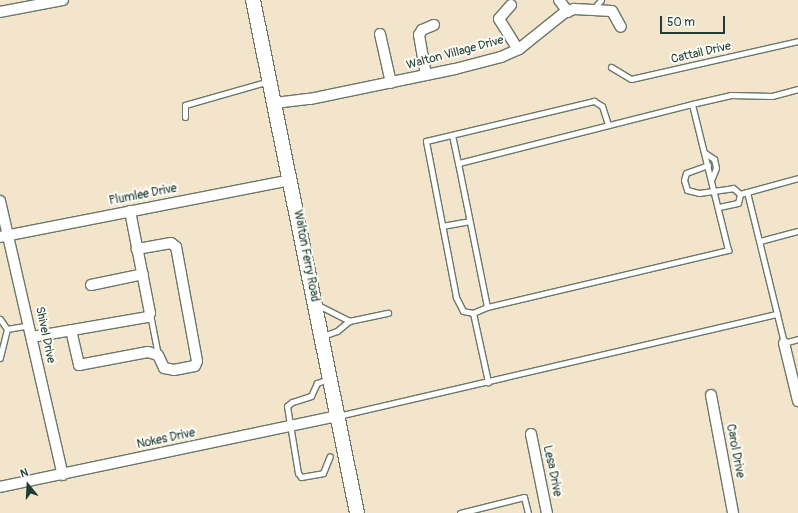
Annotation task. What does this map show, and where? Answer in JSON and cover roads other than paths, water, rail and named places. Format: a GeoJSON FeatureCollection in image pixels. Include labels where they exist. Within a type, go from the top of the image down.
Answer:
{"type":"FeatureCollection","features":[{"type":"Feature","properties":{"kind":"street"},"geometry":{"type":"LineString","coordinates":[[0,12],[63,0]]}},
{"type":"Feature","properties":{"kind":"street","name":"Walton Ferry Road"},"geometry":{"type":"LineString","coordinates":[[254,0],[357,513]]}},
{"type":"Feature","properties":{"kind":"street"},"geometry":{"type":"LineString","coordinates":[[559,0],[568,12]]}},
{"type":"Feature","properties":{"kind":"street"},"geometry":{"type":"LineString","coordinates":[[511,5],[499,19],[518,49]]}},
{"type":"Feature","properties":{"kind":"street","name":"Walton Village Drive"},"geometry":{"type":"LineString","coordinates":[[275,103],[310,99],[426,75],[501,57],[518,49],[568,12],[592,9],[612,10],[621,27]]}},
{"type":"Feature","properties":{"kind":"street"},"geometry":{"type":"LineString","coordinates":[[426,75],[419,35],[422,30],[434,25]]}},
{"type":"Feature","properties":{"kind":"street"},"geometry":{"type":"LineString","coordinates":[[380,34],[391,82]]}},
{"type":"Feature","properties":{"kind":"street","name":"Plumlee Drive"},"geometry":{"type":"LineString","coordinates":[[5,236],[290,180]]}},
{"type":"Feature","properties":{"kind":"street","name":"Shivel Drive"},"geometry":{"type":"LineString","coordinates":[[0,201],[5,236],[30,325],[63,475]]}},
{"type":"Feature","properties":{"kind":"street"},"geometry":{"type":"LineString","coordinates":[[32,337],[148,317],[150,313],[130,211]]}},
{"type":"Feature","properties":{"kind":"street"},"geometry":{"type":"LineString","coordinates":[[71,330],[79,365],[148,352],[158,355],[164,368],[174,370],[195,366],[197,361],[176,247],[171,243],[137,249]]}},
{"type":"Feature","properties":{"kind":"street"},"geometry":{"type":"LineString","coordinates":[[91,285],[143,274]]}},
{"type":"Feature","properties":{"kind":"street"},"geometry":{"type":"LineString","coordinates":[[784,343],[798,401]]}},
{"type":"Feature","properties":{"kind":"street","name":"Carol Drive"},"geometry":{"type":"LineString","coordinates":[[711,395],[733,513]]}},
{"type":"Feature","properties":{"kind":"street","name":"Nokes Drive"},"geometry":{"type":"LineString","coordinates":[[0,487],[63,475],[338,416]]}},
{"type":"Feature","properties":{"kind":"street","name":"Lesa Drive"},"geometry":{"type":"LineString","coordinates":[[531,434],[548,513]]}},
{"type":"Feature","properties":{"kind":"lane"},"geometry":{"type":"LineString","coordinates":[[592,9],[601,0]]}},
{"type":"Feature","properties":{"kind":"lane","name":"Cattail Drive"},"geometry":{"type":"LineString","coordinates":[[611,67],[631,79],[798,41]]}},
{"type":"Feature","properties":{"kind":"lane"},"geometry":{"type":"LineString","coordinates":[[185,117],[185,105],[270,80]]}},
{"type":"Feature","properties":{"kind":"lane"},"geometry":{"type":"LineString","coordinates":[[458,163],[608,124],[731,95],[772,96],[798,89]]}},
{"type":"Feature","properties":{"kind":"lane"},"geometry":{"type":"LineString","coordinates":[[608,124],[602,106],[594,101],[426,141],[456,297],[463,311],[473,313],[486,307],[728,250],[712,178],[692,104]]}},
{"type":"Feature","properties":{"kind":"lane"},"geometry":{"type":"LineString","coordinates":[[452,135],[486,307]]}},
{"type":"Feature","properties":{"kind":"lane"},"geometry":{"type":"LineString","coordinates":[[705,153],[714,159],[716,168],[712,178]]}},
{"type":"Feature","properties":{"kind":"lane"},"geometry":{"type":"LineString","coordinates":[[708,165],[690,170],[684,180],[687,190],[692,192],[715,192],[734,188],[740,194]]}},
{"type":"Feature","properties":{"kind":"lane"},"geometry":{"type":"LineString","coordinates":[[740,194],[798,178]]}},
{"type":"Feature","properties":{"kind":"lane"},"geometry":{"type":"LineString","coordinates":[[747,192],[784,343],[798,340]]}},
{"type":"Feature","properties":{"kind":"lane"},"geometry":{"type":"LineString","coordinates":[[719,207],[738,203],[740,194]]}},
{"type":"Feature","properties":{"kind":"lane"},"geometry":{"type":"LineString","coordinates":[[442,226],[469,221]]}},
{"type":"Feature","properties":{"kind":"lane"},"geometry":{"type":"LineString","coordinates":[[760,241],[798,231]]}},
{"type":"Feature","properties":{"kind":"lane"},"geometry":{"type":"LineString","coordinates":[[315,304],[349,321]]}},
{"type":"Feature","properties":{"kind":"lane"},"geometry":{"type":"LineString","coordinates":[[150,313],[158,355]]}},
{"type":"Feature","properties":{"kind":"lane"},"geometry":{"type":"LineString","coordinates":[[322,336],[337,331],[349,321],[388,313]]}},
{"type":"Feature","properties":{"kind":"lane"},"geometry":{"type":"LineString","coordinates":[[473,313],[488,382]]}},
{"type":"Feature","properties":{"kind":"lane"},"geometry":{"type":"LineString","coordinates":[[338,416],[777,314]]}},
{"type":"Feature","properties":{"kind":"lane"},"geometry":{"type":"LineString","coordinates":[[0,319],[7,329],[0,358]]}},
{"type":"Feature","properties":{"kind":"lane"},"geometry":{"type":"LineString","coordinates":[[7,329],[30,325]]}},
{"type":"Feature","properties":{"kind":"lane"},"geometry":{"type":"LineString","coordinates":[[330,456],[323,473],[301,477],[298,473],[288,404],[311,396],[317,383],[331,379]]}},
{"type":"Feature","properties":{"kind":"lane"},"geometry":{"type":"LineString","coordinates":[[460,513],[524,497],[528,513]]}}]}
